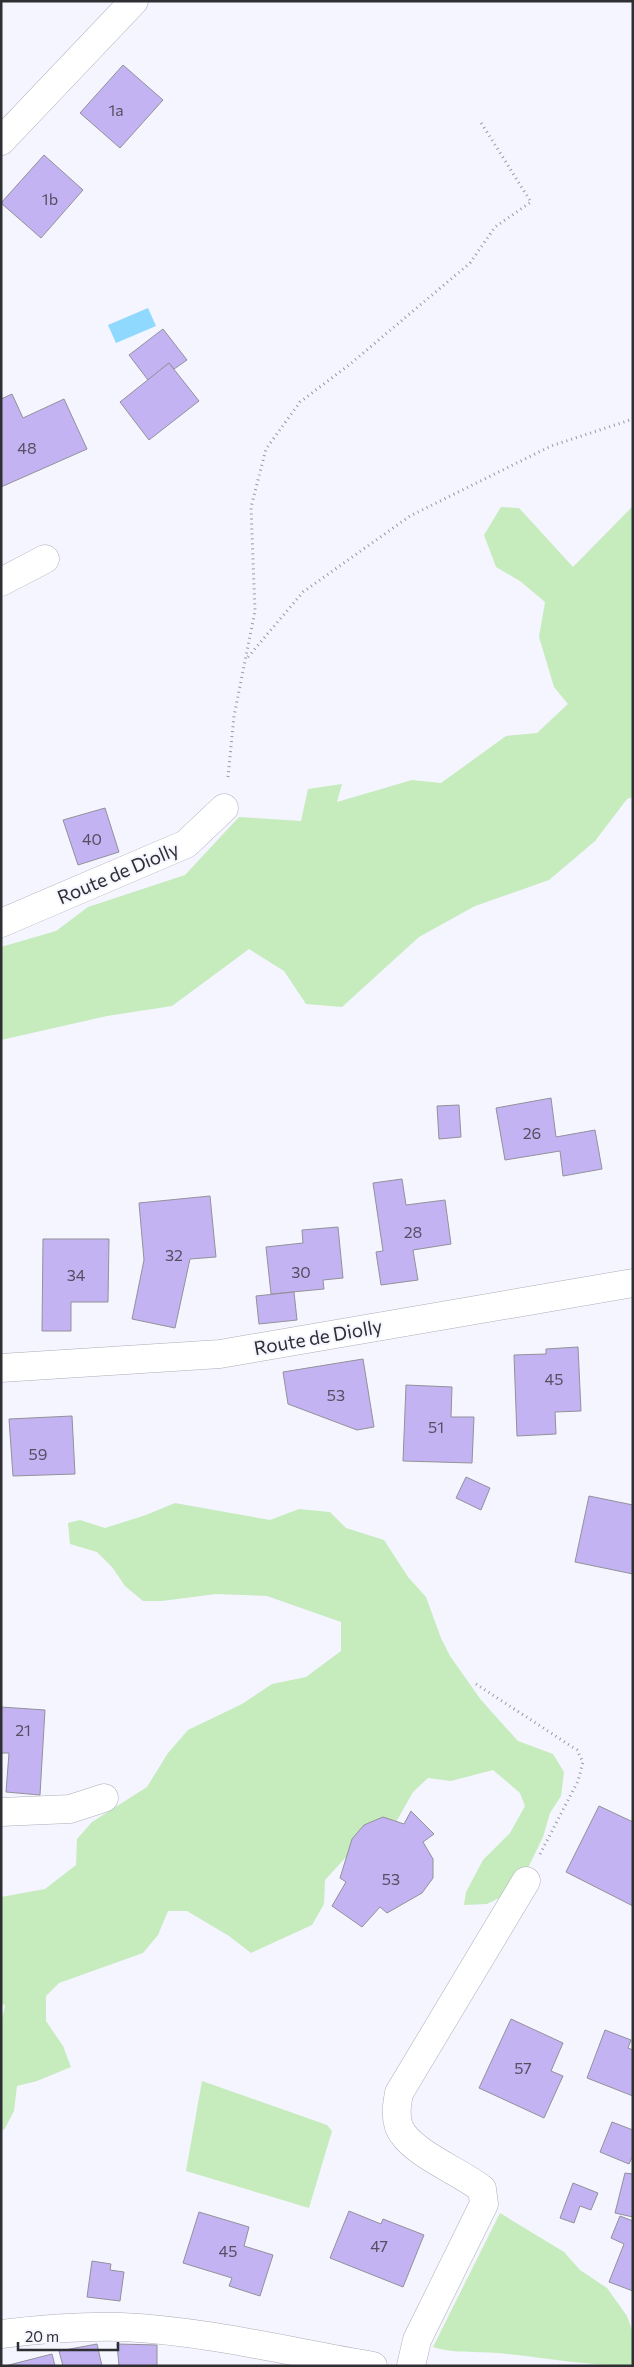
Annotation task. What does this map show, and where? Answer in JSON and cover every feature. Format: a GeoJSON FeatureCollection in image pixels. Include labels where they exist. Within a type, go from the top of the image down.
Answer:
{"type":"FeatureCollection","features":[{"type":"Feature","properties":{"kind":"street"},"geometry":{"type":"LineString","coordinates":[[1,141],[134,1]]}},
{"type":"Feature","properties":{"kind":"street"},"geometry":{"type":"LineString","coordinates":[[1,582],[45,559]]}},
{"type":"Feature","properties":{"kind":"street","name":"Route de Diolly"},"geometry":{"type":"LineString","coordinates":[[1,923],[186,844],[224,808]]}},
{"type":"Feature","properties":{"kind":"street","name":"Route de Diolly"},"geometry":{"type":"LineString","coordinates":[[1,1368],[220,1354],[633,1283]]}},
{"type":"Feature","properties":{"kind":"street"},"geometry":{"type":"LineString","coordinates":[[1,1812],[70,1810],[104,1798]]}},
{"type":"Feature","properties":{"kind":"street"},"geometry":{"type":"LineString","coordinates":[[411,2366],[417,2340],[484,2204],[482,2188],[438,2162],[404,2134],[400,2128],[396,2112],[399,2093],[526,1881]]}},
{"type":"Feature","properties":{"kind":"street"},"geometry":{"type":"LineString","coordinates":[[1,2334],[78,2327],[124,2328],[189,2334],[373,2366]]}},
{"type":"Feature","properties":{"kind":"path"},"geometry":{"type":"LineString","coordinates":[[224,808],[234,716],[247,659],[255,611],[251,507],[266,449],[300,402],[349,365],[470,263],[496,227],[531,202],[480,121]]}},
{"type":"Feature","properties":{"kind":"path"},"geometry":{"type":"LineString","coordinates":[[247,659],[303,592],[410,516],[551,446],[633,420]]}},
{"type":"Feature","properties":{"kind":"path"},"geometry":{"type":"LineString","coordinates":[[476,1684],[577,1750],[583,1762],[578,1781],[526,1881]]}},
{"type":"Feature","properties":{"kind":"green space"},"geometry":{"type":"Polygon","coordinates":[[[633,506],[633,797],[627,799],[595,841],[549,880],[475,906],[419,937],[342,1007],[306,1004],[284,971],[249,949],[172,1006],[107,1016],[1,1040],[1,947],[56,931],[88,907],[185,875],[239,817],[301,821],[308,789],[342,784],[337,802],[412,780],[441,783],[506,736],[537,733],[568,704],[554,687],[539,637],[545,602],[520,581],[496,567],[484,535],[501,507],[519,508],[573,567],[633,506]]]}},
{"type":"Feature","properties":{"kind":"green space"},"geometry":{"type":"Polygon","coordinates":[[[175,1503],[270,1520],[299,1509],[330,1512],[346,1528],[384,1540],[408,1577],[426,1597],[441,1638],[450,1656],[481,1700],[518,1741],[553,1754],[564,1772],[561,1796],[550,1813],[543,1837],[526,1872],[509,1893],[487,1904],[464,1905],[466,1892],[483,1860],[510,1833],[525,1806],[520,1793],[493,1770],[451,1781],[428,1778],[413,1792],[396,1822],[347,1856],[325,1880],[324,1904],[312,1925],[251,1953],[229,1936],[187,1911],[168,1911],[158,1935],[143,1953],[59,1983],[46,1996],[46,2021],[63,2046],[71,2067],[37,2081],[17,2086],[14,2111],[4,2130],[1,2128],[1,2023],[5,2006],[1,2002],[1,1897],[45,1889],[76,1865],[77,1839],[92,1822],[147,1787],[168,1753],[188,1730],[242,1704],[272,1684],[306,1677],[341,1651],[341,1622],[267,1596],[216,1594],[162,1601],[143,1601],[125,1586],[112,1567],[97,1552],[70,1544],[68,1523],[80,1520],[105,1528],[146,1515],[175,1503]]]}},
{"type":"Feature","properties":{"kind":"green space"},"geometry":{"type":"Polygon","coordinates":[[[202,2081],[327,2125],[332,2131],[309,2208],[186,2171],[202,2081]]]}},
{"type":"Feature","properties":{"kind":"green space"},"geometry":{"type":"Polygon","coordinates":[[[500,2213],[564,2252],[580,2270],[607,2288],[627,2316],[633,2333],[633,2366],[582,2363],[433,2347],[500,2213]]]}},
{"type":"Feature","properties":{"kind":"water"},"geometry":{"type":"Polygon","coordinates":[[[148,308],[156,326],[116,343],[108,325],[148,308]]]}},
{"type":"Feature","properties":{"kind":"building"},"geometry":{"type":"Polygon","coordinates":[[[123,65],[163,100],[120,148],[80,113],[123,65]]]}},
{"type":"Feature","properties":{"kind":"building"},"geometry":{"type":"Polygon","coordinates":[[[44,155],[83,190],[41,238],[1,203],[44,155]]]}},
{"type":"Feature","properties":{"kind":"building"},"geometry":{"type":"Polygon","coordinates":[[[163,329],[187,360],[174,369],[169,363],[148,380],[129,355],[163,329]]]}},
{"type":"Feature","properties":{"kind":"building"},"geometry":{"type":"Polygon","coordinates":[[[169,363],[199,401],[149,440],[120,402],[169,363]]]}},
{"type":"Feature","properties":{"kind":"building"},"geometry":{"type":"Polygon","coordinates":[[[12,394],[23,418],[64,399],[87,449],[1,487],[1,399],[12,394]]]}},
{"type":"Feature","properties":{"kind":"building"},"geometry":{"type":"Polygon","coordinates":[[[105,808],[119,852],[78,865],[63,820],[105,808]]]}},
{"type":"Feature","properties":{"kind":"building"},"geometry":{"type":"Polygon","coordinates":[[[551,1098],[556,1137],[595,1130],[602,1169],[563,1176],[560,1151],[505,1160],[496,1108],[551,1098]]]}},
{"type":"Feature","properties":{"kind":"building"},"geometry":{"type":"Polygon","coordinates":[[[459,1105],[461,1137],[439,1139],[437,1106],[459,1105]]]}},
{"type":"Feature","properties":{"kind":"building"},"geometry":{"type":"Polygon","coordinates":[[[402,1179],[406,1205],[445,1200],[451,1244],[413,1250],[418,1280],[381,1285],[376,1252],[383,1251],[373,1183],[402,1179]]]}},
{"type":"Feature","properties":{"kind":"building"},"geometry":{"type":"Polygon","coordinates":[[[210,1196],[216,1257],[190,1259],[175,1328],[132,1319],[144,1260],[139,1203],[210,1196]]]}},
{"type":"Feature","properties":{"kind":"building"},"geometry":{"type":"Polygon","coordinates":[[[338,1227],[343,1278],[323,1280],[324,1289],[271,1294],[266,1247],[303,1243],[302,1230],[338,1227]]]}},
{"type":"Feature","properties":{"kind":"building"},"geometry":{"type":"Polygon","coordinates":[[[43,1239],[109,1239],[108,1302],[71,1302],[71,1331],[42,1331],[43,1239]]]}},
{"type":"Feature","properties":{"kind":"building"},"geometry":{"type":"Polygon","coordinates":[[[294,1292],[297,1320],[259,1324],[256,1296],[294,1292]]]}},
{"type":"Feature","properties":{"kind":"building"},"geometry":{"type":"Polygon","coordinates":[[[578,1347],[581,1411],[555,1412],[556,1434],[517,1436],[514,1355],[546,1354],[546,1349],[578,1347]]]}},
{"type":"Feature","properties":{"kind":"building"},"geometry":{"type":"Polygon","coordinates":[[[363,1359],[374,1427],[357,1430],[288,1404],[283,1372],[363,1359]]]}},
{"type":"Feature","properties":{"kind":"building"},"geometry":{"type":"Polygon","coordinates":[[[406,1385],[452,1387],[451,1417],[474,1417],[472,1463],[403,1461],[406,1385]]]}},
{"type":"Feature","properties":{"kind":"building"},"geometry":{"type":"Polygon","coordinates":[[[72,1416],[75,1474],[13,1476],[9,1419],[72,1416]]]}},
{"type":"Feature","properties":{"kind":"building"},"geometry":{"type":"Polygon","coordinates":[[[466,1477],[490,1488],[481,1510],[456,1498],[466,1477]]]}},
{"type":"Feature","properties":{"kind":"building"},"geometry":{"type":"Polygon","coordinates":[[[589,1496],[633,1505],[633,1574],[575,1562],[589,1496]]]}},
{"type":"Feature","properties":{"kind":"building"},"geometry":{"type":"Polygon","coordinates":[[[1,1707],[45,1710],[40,1795],[6,1792],[9,1753],[1,1753],[1,1707]]]}},
{"type":"Feature","properties":{"kind":"building"},"geometry":{"type":"Polygon","coordinates":[[[599,1806],[633,1822],[633,1906],[566,1872],[599,1806]]]}},
{"type":"Feature","properties":{"kind":"building"},"geometry":{"type":"Polygon","coordinates":[[[411,1811],[434,1834],[423,1842],[433,1859],[433,1878],[422,1893],[387,1913],[380,1907],[362,1927],[332,1906],[346,1882],[340,1878],[352,1839],[364,1825],[383,1817],[404,1824],[411,1811]]]}},
{"type":"Feature","properties":{"kind":"building"},"geometry":{"type":"Polygon","coordinates":[[[511,2019],[563,2043],[551,2071],[563,2076],[544,2118],[479,2088],[511,2019]]]}},
{"type":"Feature","properties":{"kind":"building"},"geometry":{"type":"Polygon","coordinates":[[[605,2030],[631,2040],[628,2048],[633,2050],[633,2096],[587,2078],[605,2030]]]}},
{"type":"Feature","properties":{"kind":"building"},"geometry":{"type":"Polygon","coordinates":[[[612,2122],[633,2130],[633,2155],[629,2164],[600,2152],[612,2122]]]}},
{"type":"Feature","properties":{"kind":"building"},"geometry":{"type":"Polygon","coordinates":[[[625,2173],[633,2174],[633,2217],[615,2213],[625,2173]]]}},
{"type":"Feature","properties":{"kind":"building"},"geometry":{"type":"Polygon","coordinates":[[[573,2183],[598,2193],[591,2210],[580,2206],[574,2223],[560,2218],[573,2183]]]}},
{"type":"Feature","properties":{"kind":"building"},"geometry":{"type":"Polygon","coordinates":[[[349,2211],[381,2224],[383,2219],[424,2235],[403,2287],[330,2258],[349,2211]]]}},
{"type":"Feature","properties":{"kind":"building"},"geometry":{"type":"Polygon","coordinates":[[[199,2212],[249,2227],[244,2246],[273,2255],[260,2296],[229,2286],[232,2278],[183,2263],[199,2212]]]}},
{"type":"Feature","properties":{"kind":"building"},"geometry":{"type":"Polygon","coordinates":[[[620,2216],[633,2221],[633,2291],[609,2282],[624,2244],[611,2238],[620,2216]]]}},
{"type":"Feature","properties":{"kind":"building"},"geometry":{"type":"Polygon","coordinates":[[[92,2261],[111,2264],[110,2270],[124,2272],[120,2301],[87,2297],[92,2261]]]}},
{"type":"Feature","properties":{"kind":"building"},"geometry":{"type":"Polygon","coordinates":[[[97,2344],[102,2366],[63,2366],[59,2351],[97,2344]]]}},
{"type":"Feature","properties":{"kind":"building"},"geometry":{"type":"Polygon","coordinates":[[[117,2344],[157,2345],[157,2366],[119,2366],[117,2344]]]}},
{"type":"Feature","properties":{"kind":"building"},"geometry":{"type":"Polygon","coordinates":[[[52,2354],[55,2366],[5,2366],[52,2354]]]}}]}
